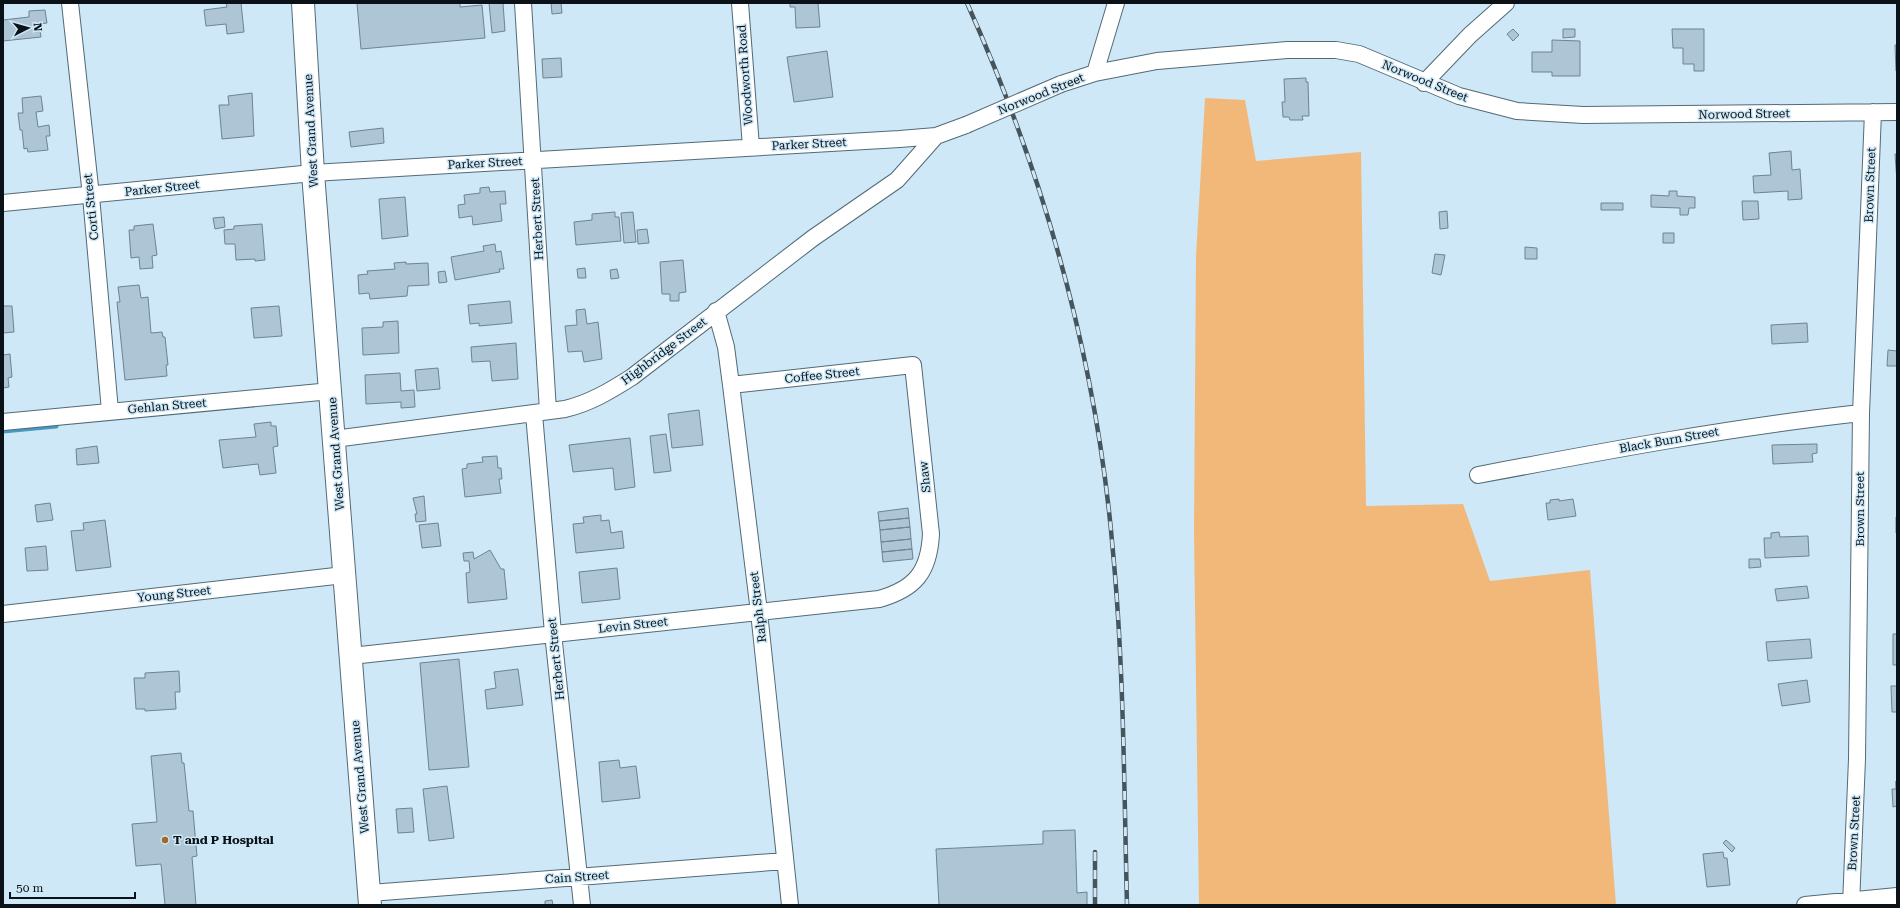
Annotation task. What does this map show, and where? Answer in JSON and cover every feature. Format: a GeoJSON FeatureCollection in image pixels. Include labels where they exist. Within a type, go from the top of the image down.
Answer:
{"type":"FeatureCollection","features":[{"type":"Feature","properties":{"kind":"highway","name":"West Grand Avenue"},"geometry":{"type":"LineString","coordinates":[[303,3],[313,173],[370,899]]}},
{"type":"Feature","properties":{"kind":"street","name":"Corti Street"},"geometry":{"type":"LineString","coordinates":[[70,3],[91,196],[110,411]]}},
{"type":"Feature","properties":{"kind":"street","name":"Herbert Street"},"geometry":{"type":"LineString","coordinates":[[523,3],[533,160],[541,412],[553,633],[582,905]]}},
{"type":"Feature","properties":{"kind":"street","name":"Woodworth Road"},"geometry":{"type":"LineString","coordinates":[[740,3],[751,147]]}},
{"type":"Feature","properties":{"kind":"street"},"geometry":{"type":"LineString","coordinates":[[1094,73],[1116,3]]}},
{"type":"Feature","properties":{"kind":"street"},"geometry":{"type":"LineString","coordinates":[[1424,83],[1470,35],[1506,3]]}},
{"type":"Feature","properties":{"kind":"street","name":"Norwood Street"},"geometry":{"type":"LineString","coordinates":[[966,125],[1061,84],[1094,73],[1157,62],[1312,49],[1336,50],[1359,54],[1424,83],[1459,96],[1517,111],[1548,114],[1591,115],[1897,112]]}},
{"type":"Feature","properties":{"kind":"street","name":"Brown Street"},"geometry":{"type":"LineString","coordinates":[[1851,903],[1857,760],[1861,413],[1873,112]]}},
{"type":"Feature","properties":{"kind":"street","name":"Parker Street"},"geometry":{"type":"LineString","coordinates":[[3,203],[91,196],[313,173],[936,136],[966,125]]}},
{"type":"Feature","properties":{"kind":"street","name":"Highbridge Street"},"geometry":{"type":"LineString","coordinates":[[334,439],[541,412],[583,405],[616,388],[632,377],[813,238],[897,180],[936,136]]}},
{"type":"Feature","properties":{"kind":"street","name":"Ralph Street"},"geometry":{"type":"LineString","coordinates":[[716,311],[726,347],[732,385],[759,612],[790,905]]}},
{"type":"Feature","properties":{"kind":"street","name":"Coffee Street"},"geometry":{"type":"LineString","coordinates":[[732,385],[913,365]]}},
{"type":"Feature","properties":{"kind":"street","name":"Shaw"},"geometry":{"type":"LineString","coordinates":[[912,584],[924,570],[930,552],[931,534],[913,365]]}},
{"type":"Feature","properties":{"kind":"street","name":"Gehlan Street"},"geometry":{"type":"LineString","coordinates":[[3,422],[331,391]]}},
{"type":"Feature","properties":{"kind":"street","name":"Black Burn Street"},"geometry":{"type":"LineString","coordinates":[[1478,475],[1681,437],[1762,424],[1861,413]]}},
{"type":"Feature","properties":{"kind":"street","name":"Young Street"},"geometry":{"type":"LineString","coordinates":[[3,614],[344,575]]}},
{"type":"Feature","properties":{"kind":"street","name":"Levin Street"},"geometry":{"type":"LineString","coordinates":[[351,656],[879,599],[896,594],[912,584]]}},
{"type":"Feature","properties":{"kind":"street","name":"Cain Street"},"geometry":{"type":"LineString","coordinates":[[370,899],[579,876],[785,861]]}},
{"type":"Feature","properties":{"kind":"street"},"geometry":{"type":"LineString","coordinates":[[1805,905],[1851,903],[1897,896]]}},
{"type":"Feature","properties":{"kind":"shaded area"},"geometry":{"type":"Polygon","coordinates":[[[1205,98],[1245,100],[1256,161],[1361,152],[1366,506],[1463,504],[1490,581],[1590,570],[1616,905],[1199,905],[1194,530],[1196,256],[1205,98]]]}},
{"type":"Feature","properties":{"kind":"building"},"geometry":{"type":"Polygon","coordinates":[[[226,3],[241,3],[244,32],[227,34],[226,24],[206,26],[204,10],[227,7],[226,3]]]}},
{"type":"Feature","properties":{"kind":"building"},"geometry":{"type":"Polygon","coordinates":[[[357,3],[460,3],[460,7],[482,5],[485,38],[361,49],[357,3]]]}},
{"type":"Feature","properties":{"kind":"building"},"geometry":{"type":"Polygon","coordinates":[[[489,3],[503,3],[505,31],[492,33],[489,3]]]}},
{"type":"Feature","properties":{"kind":"building"},"geometry":{"type":"Polygon","coordinates":[[[551,3],[561,3],[562,13],[552,14],[551,3]]]}},
{"type":"Feature","properties":{"kind":"building"},"geometry":{"type":"Polygon","coordinates":[[[790,3],[818,3],[820,27],[796,28],[795,7],[790,7],[790,3]]]}},
{"type":"Feature","properties":{"kind":"building"},"geometry":{"type":"Polygon","coordinates":[[[45,10],[47,23],[39,24],[41,37],[3,41],[3,20],[29,17],[29,11],[45,10]]]}},
{"type":"Feature","properties":{"kind":"building"},"geometry":{"type":"Polygon","coordinates":[[[1513,29],[1519,35],[1513,41],[1507,34],[1513,29]]]}},
{"type":"Feature","properties":{"kind":"building"},"geometry":{"type":"Polygon","coordinates":[[[1563,29],[1575,29],[1575,37],[1563,38],[1563,29]]]}},
{"type":"Feature","properties":{"kind":"building"},"geometry":{"type":"Polygon","coordinates":[[[1672,29],[1704,29],[1704,71],[1694,71],[1694,64],[1683,64],[1683,48],[1673,48],[1672,29]]]}},
{"type":"Feature","properties":{"kind":"building"},"geometry":{"type":"Polygon","coordinates":[[[1552,40],[1580,41],[1580,76],[1552,76],[1552,72],[1532,72],[1532,52],[1552,52],[1552,40]]]}},
{"type":"Feature","properties":{"kind":"building"},"geometry":{"type":"Polygon","coordinates":[[[1895,45],[1897,45],[1897,71],[1896,71],[1895,45]]]}},
{"type":"Feature","properties":{"kind":"building"},"geometry":{"type":"Polygon","coordinates":[[[827,51],[833,97],[794,102],[787,57],[827,51]]]}},
{"type":"Feature","properties":{"kind":"building"},"geometry":{"type":"Polygon","coordinates":[[[561,58],[562,77],[543,78],[542,59],[561,58]]]}},
{"type":"Feature","properties":{"kind":"building"},"geometry":{"type":"Polygon","coordinates":[[[1306,78],[1306,82],[1308,82],[1309,116],[1302,116],[1303,120],[1290,120],[1289,117],[1283,117],[1282,102],[1285,102],[1284,79],[1306,78]]]}},
{"type":"Feature","properties":{"kind":"building"},"geometry":{"type":"Polygon","coordinates":[[[252,93],[254,136],[222,139],[219,105],[229,105],[228,96],[252,93]]]}},
{"type":"Feature","properties":{"kind":"building"},"geometry":{"type":"Polygon","coordinates":[[[41,96],[43,111],[36,112],[38,127],[49,125],[50,136],[46,136],[48,150],[28,152],[27,148],[24,149],[18,113],[23,113],[22,98],[41,96]]]}},
{"type":"Feature","properties":{"kind":"building"},"geometry":{"type":"Polygon","coordinates":[[[383,128],[384,143],[351,147],[349,132],[383,128]]]}},
{"type":"Feature","properties":{"kind":"building"},"geometry":{"type":"Polygon","coordinates":[[[1791,151],[1792,170],[1800,169],[1802,199],[1788,200],[1788,191],[1754,193],[1753,176],[1771,175],[1769,153],[1791,151]]]}},
{"type":"Feature","properties":{"kind":"building"},"geometry":{"type":"Polygon","coordinates":[[[1895,154],[1897,154],[1897,182],[1895,154]]]}},
{"type":"Feature","properties":{"kind":"building"},"geometry":{"type":"Polygon","coordinates":[[[489,187],[490,192],[505,191],[506,204],[500,204],[502,221],[473,225],[472,216],[459,218],[458,205],[465,204],[464,195],[480,193],[480,188],[489,187]]]}},
{"type":"Feature","properties":{"kind":"building"},"geometry":{"type":"Polygon","coordinates":[[[1669,191],[1677,191],[1677,196],[1695,197],[1695,208],[1689,208],[1688,215],[1680,215],[1680,208],[1651,207],[1651,195],[1669,196],[1669,191]]]}},
{"type":"Feature","properties":{"kind":"building"},"geometry":{"type":"Polygon","coordinates":[[[405,197],[408,236],[382,239],[379,199],[405,197]]]}},
{"type":"Feature","properties":{"kind":"building"},"geometry":{"type":"Polygon","coordinates":[[[1742,201],[1758,201],[1759,219],[1743,220],[1742,201]]]}},
{"type":"Feature","properties":{"kind":"building"},"geometry":{"type":"Polygon","coordinates":[[[1601,203],[1623,203],[1623,210],[1601,210],[1601,203]]]}},
{"type":"Feature","properties":{"kind":"building"},"geometry":{"type":"Polygon","coordinates":[[[1447,211],[1448,228],[1440,229],[1439,212],[1447,211]]]}},
{"type":"Feature","properties":{"kind":"building"},"geometry":{"type":"Polygon","coordinates":[[[615,212],[615,217],[619,217],[621,241],[576,245],[574,222],[592,220],[592,214],[615,212]]]}},
{"type":"Feature","properties":{"kind":"building"},"geometry":{"type":"Polygon","coordinates":[[[633,212],[636,242],[624,243],[621,213],[633,212]]]}},
{"type":"Feature","properties":{"kind":"building"},"geometry":{"type":"Polygon","coordinates":[[[224,217],[225,227],[215,229],[213,218],[224,217]]]}},
{"type":"Feature","properties":{"kind":"building"},"geometry":{"type":"Polygon","coordinates":[[[153,224],[157,255],[152,256],[153,268],[140,269],[139,257],[131,258],[129,230],[134,230],[134,226],[153,224]]]}},
{"type":"Feature","properties":{"kind":"building"},"geometry":{"type":"Polygon","coordinates":[[[262,224],[265,260],[236,260],[235,244],[225,244],[224,230],[234,229],[234,226],[262,224]]]}},
{"type":"Feature","properties":{"kind":"building"},"geometry":{"type":"Polygon","coordinates":[[[647,229],[649,243],[638,244],[637,230],[647,229]]]}},
{"type":"Feature","properties":{"kind":"building"},"geometry":{"type":"Polygon","coordinates":[[[1663,233],[1674,233],[1674,243],[1663,243],[1663,233]]]}},
{"type":"Feature","properties":{"kind":"building"},"geometry":{"type":"Polygon","coordinates":[[[495,244],[496,252],[501,251],[504,269],[499,269],[500,272],[455,280],[451,257],[484,251],[483,246],[495,244]]]}},
{"type":"Feature","properties":{"kind":"building"},"geometry":{"type":"Polygon","coordinates":[[[1525,247],[1537,248],[1537,259],[1525,259],[1525,247]]]}},
{"type":"Feature","properties":{"kind":"building"},"geometry":{"type":"Polygon","coordinates":[[[1435,254],[1445,255],[1441,275],[1432,273],[1435,254]]]}},
{"type":"Feature","properties":{"kind":"building"},"geometry":{"type":"Polygon","coordinates":[[[683,260],[686,292],[679,293],[679,301],[670,301],[670,294],[662,294],[660,262],[683,260]]]}},
{"type":"Feature","properties":{"kind":"building"},"geometry":{"type":"Polygon","coordinates":[[[406,262],[406,264],[428,263],[429,285],[408,286],[407,296],[370,299],[369,293],[359,294],[358,275],[368,274],[367,271],[395,269],[394,263],[406,262]]]}},
{"type":"Feature","properties":{"kind":"building"},"geometry":{"type":"Polygon","coordinates":[[[585,268],[586,278],[578,278],[577,269],[585,268]]]}},
{"type":"Feature","properties":{"kind":"building"},"geometry":{"type":"Polygon","coordinates":[[[617,269],[619,278],[611,279],[610,270],[617,269]]]}},
{"type":"Feature","properties":{"kind":"building"},"geometry":{"type":"Polygon","coordinates":[[[445,271],[447,282],[439,283],[438,272],[445,271]]]}},
{"type":"Feature","properties":{"kind":"building"},"geometry":{"type":"Polygon","coordinates":[[[139,285],[141,298],[148,297],[151,333],[162,332],[163,337],[165,337],[168,365],[166,365],[167,376],[125,380],[117,302],[120,302],[118,287],[139,285]]]}},
{"type":"Feature","properties":{"kind":"building"},"geometry":{"type":"Polygon","coordinates":[[[510,301],[512,323],[479,326],[479,323],[470,324],[468,305],[510,301]]]}},
{"type":"Feature","properties":{"kind":"building"},"geometry":{"type":"Polygon","coordinates":[[[3,306],[12,306],[14,332],[3,333],[3,306]]]}},
{"type":"Feature","properties":{"kind":"building"},"geometry":{"type":"Polygon","coordinates":[[[279,306],[282,336],[254,338],[251,308],[279,306]]]}},
{"type":"Feature","properties":{"kind":"building"},"geometry":{"type":"Polygon","coordinates":[[[585,309],[587,324],[598,322],[602,359],[584,362],[582,351],[568,352],[565,326],[577,325],[576,310],[585,309]]]}},
{"type":"Feature","properties":{"kind":"building"},"geometry":{"type":"Polygon","coordinates":[[[398,321],[399,353],[363,355],[362,328],[383,327],[383,322],[398,321]]]}},
{"type":"Feature","properties":{"kind":"building"},"geometry":{"type":"Polygon","coordinates":[[[1807,323],[1808,342],[1772,344],[1771,325],[1807,323]]]}},
{"type":"Feature","properties":{"kind":"building"},"geometry":{"type":"Polygon","coordinates":[[[516,343],[518,379],[492,381],[490,361],[472,362],[471,347],[516,343]]]}},
{"type":"Feature","properties":{"kind":"building"},"geometry":{"type":"Polygon","coordinates":[[[1888,350],[1897,351],[1897,366],[1887,366],[1888,350]]]}},
{"type":"Feature","properties":{"kind":"building"},"geometry":{"type":"Polygon","coordinates":[[[10,354],[12,377],[8,378],[9,387],[3,388],[3,355],[10,354]]]}},
{"type":"Feature","properties":{"kind":"building"},"geometry":{"type":"Polygon","coordinates":[[[438,368],[440,389],[417,391],[415,370],[438,368]]]}},
{"type":"Feature","properties":{"kind":"building"},"geometry":{"type":"Polygon","coordinates":[[[400,373],[401,391],[414,390],[415,407],[401,408],[401,402],[366,404],[365,375],[400,373]]]}},
{"type":"Feature","properties":{"kind":"building"},"geometry":{"type":"Polygon","coordinates":[[[699,410],[703,445],[672,448],[668,414],[699,410]]]}},
{"type":"Feature","properties":{"kind":"building"},"geometry":{"type":"Polygon","coordinates":[[[271,422],[271,426],[276,426],[278,446],[273,447],[276,473],[260,475],[258,464],[223,468],[219,440],[256,437],[254,424],[271,422]]]}},
{"type":"Feature","properties":{"kind":"building"},"geometry":{"type":"Polygon","coordinates":[[[666,434],[671,471],[654,473],[650,436],[666,434]]]}},
{"type":"Feature","properties":{"kind":"building"},"geometry":{"type":"Polygon","coordinates":[[[630,438],[635,487],[615,490],[613,468],[573,472],[569,445],[630,438]]]}},
{"type":"Feature","properties":{"kind":"building"},"geometry":{"type":"Polygon","coordinates":[[[1817,444],[1817,453],[1812,454],[1813,462],[1773,464],[1772,445],[1817,444]]]}},
{"type":"Feature","properties":{"kind":"building"},"geometry":{"type":"Polygon","coordinates":[[[97,446],[99,463],[77,465],[76,449],[97,446]]]}},
{"type":"Feature","properties":{"kind":"building"},"geometry":{"type":"Polygon","coordinates":[[[497,456],[498,468],[501,468],[502,479],[499,479],[501,493],[465,497],[462,469],[467,468],[467,464],[483,462],[482,457],[497,456]]]}},
{"type":"Feature","properties":{"kind":"building"},"geometry":{"type":"Polygon","coordinates":[[[424,496],[426,521],[416,522],[415,514],[417,514],[413,498],[424,496]]]}},
{"type":"Feature","properties":{"kind":"building"},"geometry":{"type":"Polygon","coordinates":[[[1559,499],[1559,501],[1573,499],[1576,516],[1548,520],[1546,503],[1550,503],[1550,500],[1559,499]]]}},
{"type":"Feature","properties":{"kind":"building"},"geometry":{"type":"Polygon","coordinates":[[[50,503],[53,520],[37,522],[35,505],[50,503]]]}},
{"type":"Feature","properties":{"kind":"building"},"geometry":{"type":"Polygon","coordinates":[[[908,508],[909,518],[879,521],[878,512],[908,508]]]}},
{"type":"Feature","properties":{"kind":"building"},"geometry":{"type":"Polygon","coordinates":[[[601,515],[601,521],[609,520],[611,533],[622,531],[624,548],[576,553],[573,524],[584,523],[583,517],[601,515]]]}},
{"type":"Feature","properties":{"kind":"building"},"geometry":{"type":"Polygon","coordinates":[[[1897,517],[1897,533],[1896,533],[1897,517]]]}},
{"type":"Feature","properties":{"kind":"building"},"geometry":{"type":"Polygon","coordinates":[[[909,518],[910,527],[880,530],[879,521],[909,518]]]}},
{"type":"Feature","properties":{"kind":"building"},"geometry":{"type":"Polygon","coordinates":[[[105,520],[111,567],[76,571],[71,531],[84,530],[83,523],[105,520]]]}},
{"type":"Feature","properties":{"kind":"building"},"geometry":{"type":"Polygon","coordinates":[[[438,523],[441,546],[422,548],[419,525],[438,523]]]}},
{"type":"Feature","properties":{"kind":"building"},"geometry":{"type":"Polygon","coordinates":[[[910,527],[911,539],[881,542],[880,530],[910,527]]]}},
{"type":"Feature","properties":{"kind":"building"},"geometry":{"type":"Polygon","coordinates":[[[1779,532],[1780,537],[1808,536],[1809,556],[1765,558],[1764,538],[1771,538],[1771,533],[1779,532]]]}},
{"type":"Feature","properties":{"kind":"building"},"geometry":{"type":"Polygon","coordinates":[[[911,539],[912,549],[882,552],[881,542],[911,539]]]}},
{"type":"Feature","properties":{"kind":"building"},"geometry":{"type":"Polygon","coordinates":[[[46,546],[48,570],[27,571],[25,548],[46,546]]]}},
{"type":"Feature","properties":{"kind":"building"},"geometry":{"type":"Polygon","coordinates":[[[912,549],[913,559],[883,562],[882,552],[912,549]]]}},
{"type":"Feature","properties":{"kind":"building"},"geometry":{"type":"Polygon","coordinates":[[[490,550],[501,569],[504,569],[507,599],[468,603],[466,573],[470,572],[469,561],[464,561],[463,553],[473,552],[474,559],[490,550]]]}},
{"type":"Feature","properties":{"kind":"building"},"geometry":{"type":"Polygon","coordinates":[[[1749,559],[1760,559],[1761,567],[1749,568],[1749,559]]]}},
{"type":"Feature","properties":{"kind":"building"},"geometry":{"type":"Polygon","coordinates":[[[617,568],[620,599],[582,603],[579,572],[617,568]]]}},
{"type":"Feature","properties":{"kind":"building"},"geometry":{"type":"Polygon","coordinates":[[[1807,586],[1809,598],[1777,601],[1775,589],[1807,586]]]}},
{"type":"Feature","properties":{"kind":"building"},"geometry":{"type":"Polygon","coordinates":[[[1893,634],[1897,634],[1897,665],[1893,665],[1893,634]]]}},
{"type":"Feature","properties":{"kind":"building"},"geometry":{"type":"Polygon","coordinates":[[[1810,639],[1812,658],[1768,661],[1766,642],[1810,639]]]}},
{"type":"Feature","properties":{"kind":"building"},"geometry":{"type":"Polygon","coordinates":[[[459,659],[469,767],[429,770],[420,663],[459,659]]]}},
{"type":"Feature","properties":{"kind":"building"},"geometry":{"type":"Polygon","coordinates":[[[518,669],[523,705],[487,709],[485,690],[496,688],[494,672],[518,669]]]}},
{"type":"Feature","properties":{"kind":"building"},"geometry":{"type":"Polygon","coordinates":[[[179,671],[180,692],[175,692],[176,709],[145,711],[145,709],[136,709],[134,678],[145,678],[145,673],[179,671]]]}},
{"type":"Feature","properties":{"kind":"building"},"geometry":{"type":"Polygon","coordinates":[[[1807,680],[1810,702],[1782,706],[1778,684],[1807,680]]]}},
{"type":"Feature","properties":{"kind":"building"},"geometry":{"type":"Polygon","coordinates":[[[1891,686],[1897,686],[1897,712],[1892,712],[1891,686]]]}},
{"type":"Feature","properties":{"kind":"building","name":"T and P Hospital"},"geometry":{"type":"Polygon","coordinates":[[[181,753],[182,763],[184,763],[189,811],[193,811],[197,856],[192,857],[196,905],[165,905],[161,864],[136,866],[132,824],[157,822],[151,756],[181,753]]]}},
{"type":"Feature","properties":{"kind":"building"},"geometry":{"type":"Polygon","coordinates":[[[619,760],[620,768],[636,766],[640,798],[602,802],[599,762],[619,760]]]}},
{"type":"Feature","properties":{"kind":"building"},"geometry":{"type":"Polygon","coordinates":[[[1896,781],[1897,806],[1893,807],[1892,789],[1896,789],[1896,781]]]}},
{"type":"Feature","properties":{"kind":"building"},"geometry":{"type":"Polygon","coordinates":[[[447,786],[454,838],[429,841],[423,789],[447,786]]]}},
{"type":"Feature","properties":{"kind":"building"},"geometry":{"type":"Polygon","coordinates":[[[412,808],[414,832],[398,833],[396,809],[412,808]]]}},
{"type":"Feature","properties":{"kind":"building"},"geometry":{"type":"Polygon","coordinates":[[[1075,830],[1077,893],[1087,892],[1087,905],[939,905],[936,849],[1043,844],[1043,831],[1075,830]]]}},
{"type":"Feature","properties":{"kind":"building"},"geometry":{"type":"Polygon","coordinates":[[[1726,840],[1735,848],[1732,852],[1723,843],[1726,840]]]}},
{"type":"Feature","properties":{"kind":"building"},"geometry":{"type":"Polygon","coordinates":[[[1723,852],[1724,858],[1727,858],[1730,885],[1707,887],[1703,854],[1723,852]]]}},
{"type":"Feature","properties":{"kind":"building"},"geometry":{"type":"Polygon","coordinates":[[[552,900],[553,905],[545,905],[545,901],[552,900]]]}},
{"type":"Feature","properties":{"kind":"waterway"},"geometry":{"type":"LineString","coordinates":[[3,431],[56,426]]}},
{"type":"Feature","properties":{"kind":"railway"},"geometry":{"type":"LineString","coordinates":[[967,3],[995,69],[1020,135],[1043,203],[1063,272],[1080,341],[1094,411],[1105,481],[1117,596],[1123,728],[1127,905]]}},
{"type":"Feature","properties":{"kind":"railway"},"geometry":{"type":"LineString","coordinates":[[1095,852],[1095,905]]}},
{"type":"Feature","properties":{"kind":"place","name":"T and P Hospital"},"geometry":{"type":"Point","coordinates":[165,840]}}]}
